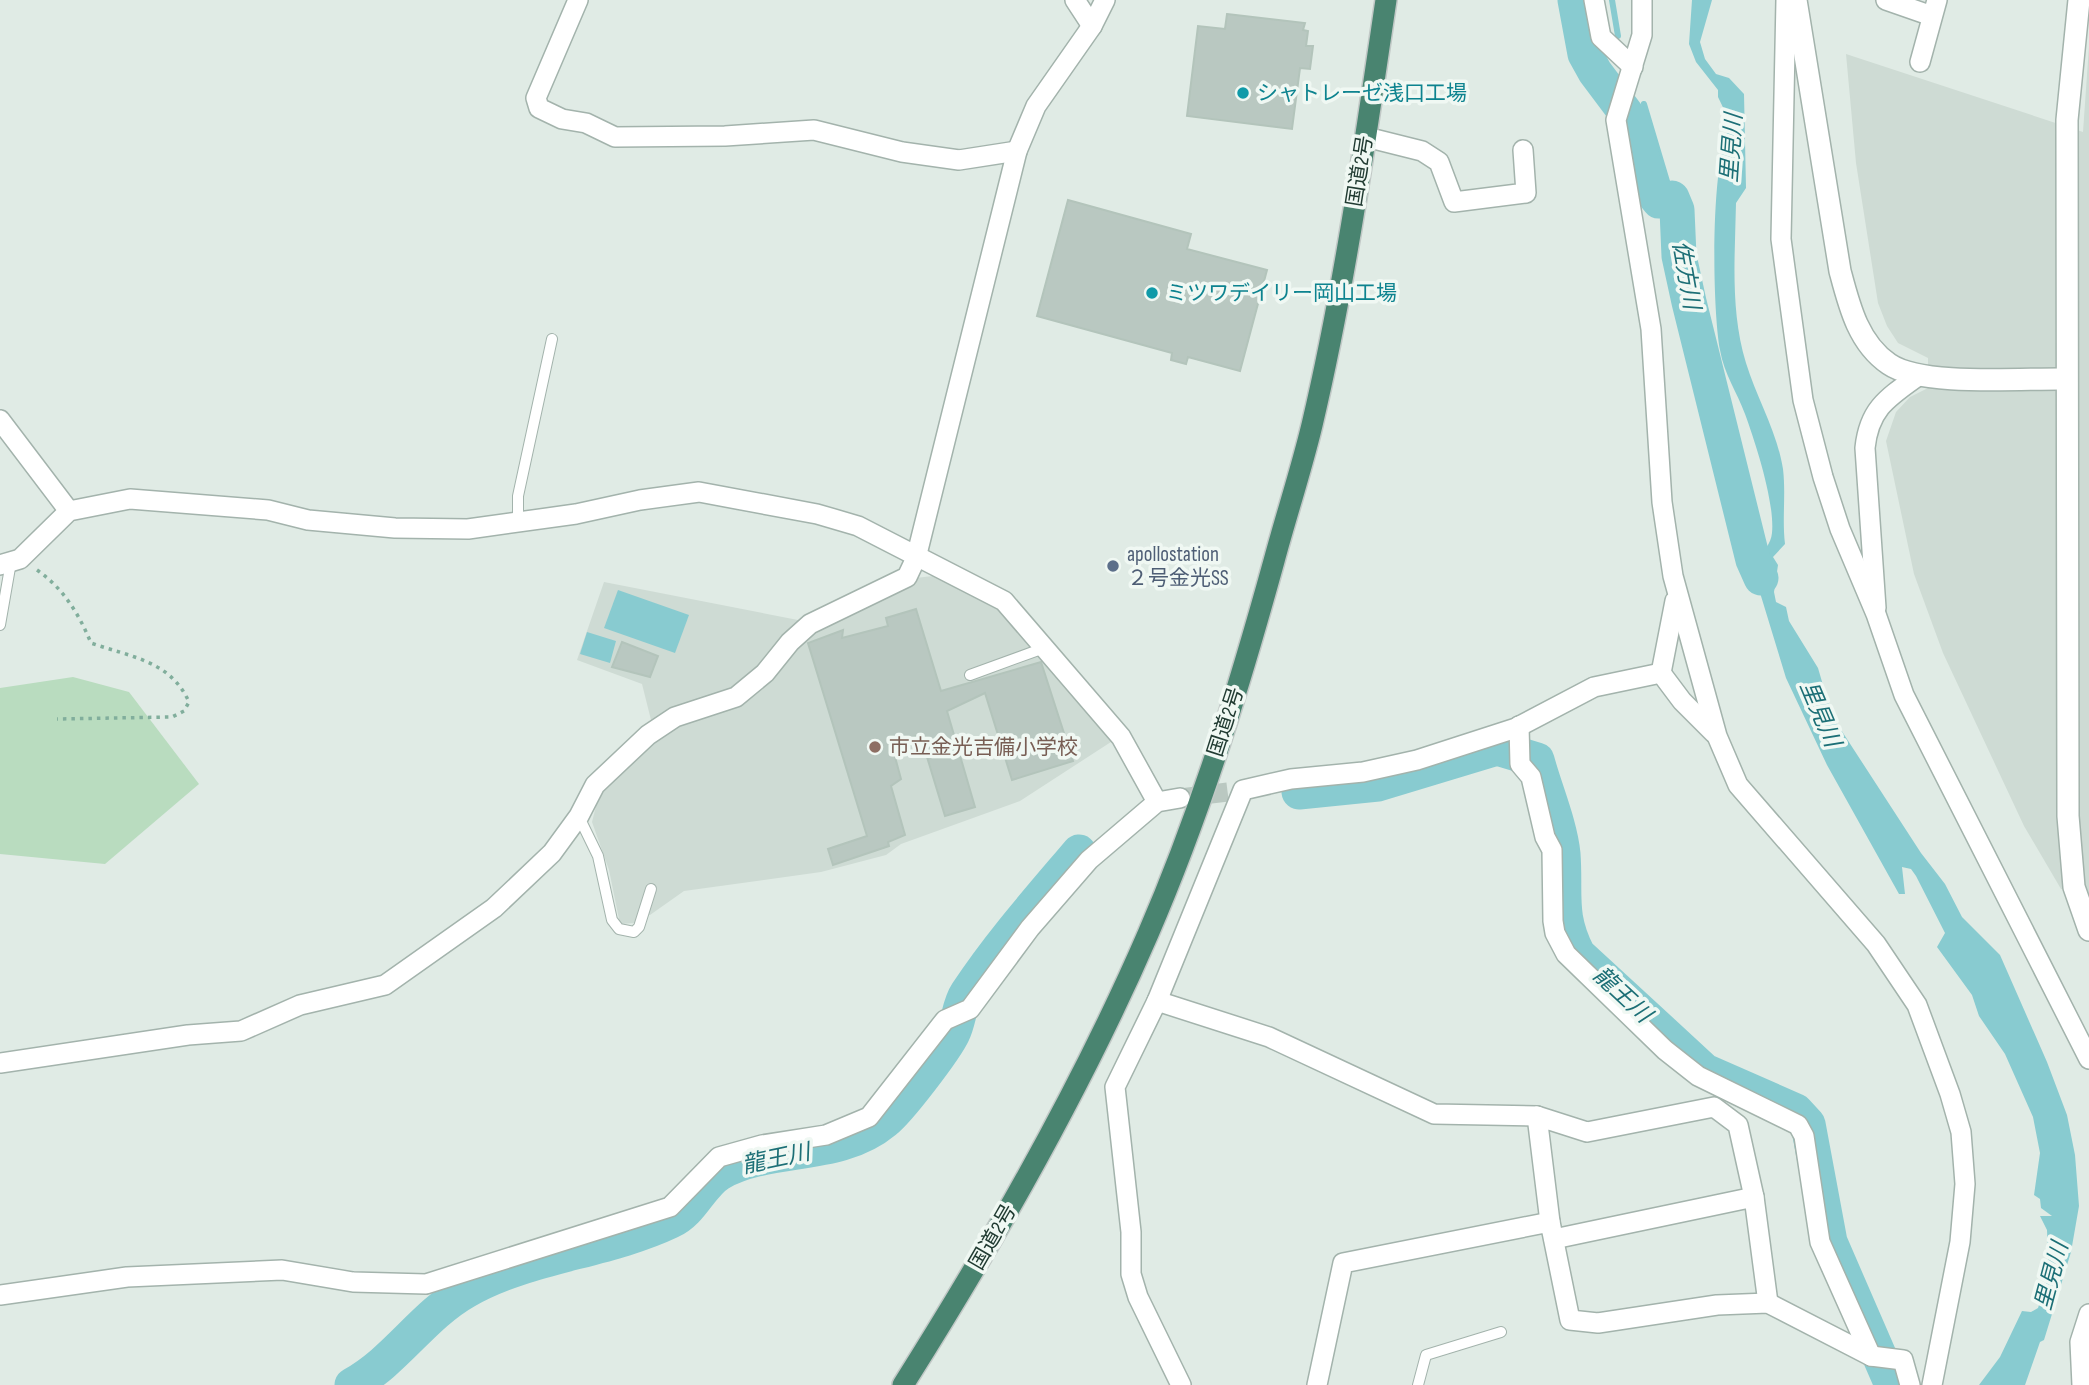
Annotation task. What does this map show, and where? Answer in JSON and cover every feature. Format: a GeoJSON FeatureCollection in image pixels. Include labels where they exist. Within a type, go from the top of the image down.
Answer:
{"type":"FeatureCollection","features":[{"type":"Feature","properties":{"kind":"highway","name":"国道2号"},"geometry":{"type":"LineString","coordinates":[[903,1385],[1003,1221],[1063,1110],[1147,936],[1193,821],[1246,662],[1312,425],[1366,137],[1386,0]]}},
{"type":"Feature","properties":{"kind":"street"},"geometry":{"type":"LineString","coordinates":[[578,0],[536,98],[539,108],[562,119],[586,124],[615,137],[726,136],[814,130],[902,152],[959,160],[1017,151]]}},
{"type":"Feature","properties":{"kind":"street"},"geometry":{"type":"LineString","coordinates":[[1075,0],[1092,26]]}},
{"type":"Feature","properties":{"kind":"street"},"geometry":{"type":"LineString","coordinates":[[0,1063],[188,1035],[242,1031],[300,1005],[385,985],[495,908],[552,853],[579,816],[595,785],[648,735],[676,718],[736,697],[765,673],[810,624],[906,577],[916,558],[1017,151],[1035,106],[1092,26],[1105,0]]}},
{"type":"Feature","properties":{"kind":"street"},"geometry":{"type":"LineString","coordinates":[[1594,0],[1601,37],[1633,67]]}},
{"type":"Feature","properties":{"kind":"street"},"geometry":{"type":"LineString","coordinates":[[1642,0],[1642,35],[1616,120],[1651,329],[1662,502],[1676,593],[1717,736],[1738,785],[1876,944],[1917,1005],[1950,1094],[1961,1132],[1965,1184],[1960,1242],[1932,1385]]}},
{"type":"Feature","properties":{"kind":"street"},"geometry":{"type":"LineString","coordinates":[[1786,0],[1781,239],[1803,400],[1823,477],[1840,529],[1876,614],[1903,695],[2089,1059]]}},
{"type":"Feature","properties":{"kind":"street"},"geometry":{"type":"LineString","coordinates":[[1797,0],[1840,271],[1851,314],[1868,344],[1890,365],[1918,376],[2066,379]]}},
{"type":"Feature","properties":{"kind":"street"},"geometry":{"type":"LineString","coordinates":[[1886,0],[1935,8],[1920,62]]}},
{"type":"Feature","properties":{"kind":"street"},"geometry":{"type":"LineString","coordinates":[[2079,0],[2067,120],[2068,816],[2074,887],[2089,930]]}},
{"type":"Feature","properties":{"kind":"street"},"geometry":{"type":"LineString","coordinates":[[1366,137],[1422,151],[1439,162],[1454,202],[1526,193],[1523,150]]}},
{"type":"Feature","properties":{"kind":"street"},"geometry":{"type":"LineString","coordinates":[[1876,614],[1865,448],[1867,429],[1874,412],[1918,376]]}},
{"type":"Feature","properties":{"kind":"street"},"geometry":{"type":"LineString","coordinates":[[0,420],[69,511]]}},
{"type":"Feature","properties":{"kind":"street"},"geometry":{"type":"LineString","coordinates":[[10,562],[69,511],[130,499],[268,510],[308,520],[395,527],[468,529],[699,492],[817,514],[858,526],[1004,601],[1121,737],[1157,802]]}},
{"type":"Feature","properties":{"kind":"street"},"geometry":{"type":"LineString","coordinates":[[1676,593],[1661,673],[1682,701],[1717,736]]}},
{"type":"Feature","properties":{"kind":"street"},"geometry":{"type":"LineString","coordinates":[[1181,1385],[1138,1297],[1131,1274],[1131,1232],[1115,1087],[1157,1001],[1243,790],[1292,779],[1363,772],[1520,734],[1594,687],[1661,673]]}},
{"type":"Feature","properties":{"kind":"street"},"geometry":{"type":"LineString","coordinates":[[1520,734],[1520,764],[1531,776],[1539,817],[1552,850],[1553,921],[1555,933],[1566,954],[1665,1049],[1698,1076],[1798,1125],[1804,1136],[1820,1242],[1871,1356]]}},
{"type":"Feature","properties":{"kind":"street"},"geometry":{"type":"LineString","coordinates":[[0,1294],[127,1277],[282,1270],[353,1282],[426,1284],[670,1207],[719,1157],[850,1127],[869,1117],[945,1020],[970,1009],[1030,928],[1089,860],[1157,802],[1180,798]]}},
{"type":"Feature","properties":{"kind":"street"},"geometry":{"type":"LineString","coordinates":[[1157,1001],[1269,1037],[1434,1114],[1537,1116],[1587,1132],[1714,1107],[1738,1125],[1754,1197],[1768,1303]]}},
{"type":"Feature","properties":{"kind":"street"},"geometry":{"type":"LineString","coordinates":[[1537,1116],[1552,1230],[1570,1320],[1598,1323],[1717,1305],[1768,1303],[1871,1356],[1902,1360],[1910,1385]]}},
{"type":"Feature","properties":{"kind":"street"},"geometry":{"type":"LineString","coordinates":[[1317,1385],[1343,1263],[1754,1197]]}},
{"type":"Feature","properties":{"kind":"street"},"geometry":{"type":"LineString","coordinates":[[2081,1385],[2080,1342],[2089,1314]]}},
{"type":"Feature","properties":{"kind":"lane"},"geometry":{"type":"LineString","coordinates":[[518,522],[518,496],[552,339]]}},
{"type":"Feature","properties":{"kind":"lane"},"geometry":{"type":"LineString","coordinates":[[0,625],[10,562]]}},
{"type":"Feature","properties":{"kind":"lane"},"geometry":{"type":"LineString","coordinates":[[970,675],[1045,648]]}},
{"type":"Feature","properties":{"kind":"lane"},"geometry":{"type":"LineString","coordinates":[[579,816],[598,856],[612,920],[619,929],[634,932],[639,927],[650,889]]}},
{"type":"Feature","properties":{"kind":"lane"},"geometry":{"type":"LineString","coordinates":[[1418,1385],[1426,1355],[1501,1332]]}},
{"type":"Feature","properties":{"kind":"path"},"geometry":{"type":"LineString","coordinates":[[10,562],[48,578],[73,606],[91,643],[148,659],[171,674],[189,702],[184,711],[172,717],[57,719]]}},
{"type":"Feature","properties":{"kind":"shaded area"},"geometry":{"type":"Polygon","coordinates":[[[2089,46],[2089,893],[2061,889],[2024,826],[1943,653],[1914,574],[1886,441],[1896,412],[1910,397],[1928,388],[1928,358],[1898,343],[1887,326],[1878,303],[1856,163],[1846,54],[2083,132],[2089,46]]]}},
{"type":"Feature","properties":{"kind":"shaded area","name":"市立金光吉備小学校"},"geometry":{"type":"Polygon","coordinates":[[[933,576],[956,580],[997,606],[1114,740],[1020,801],[901,844],[886,855],[821,872],[684,891],[650,915],[639,913],[635,923],[620,924],[609,870],[592,822],[600,790],[620,767],[685,719],[718,711],[810,631],[915,578],[933,576]]]}},
{"type":"Feature","properties":{"kind":"shaded area"},"geometry":{"type":"Polygon","coordinates":[[[604,582],[803,621],[741,682],[719,694],[684,703],[651,720],[642,684],[577,660],[604,582]]]}},
{"type":"Feature","properties":{"kind":"green space"},"geometry":{"type":"Polygon","coordinates":[[[73,677],[129,692],[199,784],[105,864],[0,854],[0,688],[73,677]]]}},
{"type":"Feature","properties":{"kind":"water","name":"里見川"},"geometry":{"type":"Polygon","coordinates":[[[1692,0],[1712,0],[1700,42],[1705,59],[1716,74],[1729,78],[1744,94],[1746,188],[1736,203],[1736,303],[1746,363],[1776,441],[1783,469],[1785,544],[1773,557],[1778,565],[1774,592],[1776,602],[1786,607],[1789,621],[1818,668],[1832,716],[1921,853],[1945,884],[1962,917],[2000,955],[2067,1115],[2075,1155],[2079,1206],[2071,1252],[2044,1340],[2040,1342],[2025,1385],[1979,1385],[2000,1357],[2022,1311],[2031,1312],[2038,1308],[2049,1274],[2047,1230],[2040,1216],[2052,1216],[2041,1208],[2040,1199],[2034,1195],[2040,1153],[2033,1117],[2005,1054],[1979,1016],[1972,995],[1937,947],[1945,933],[1916,876],[1911,869],[1902,867],[1905,894],[1899,894],[1827,765],[1786,678],[1750,560],[1756,560],[1771,537],[1771,506],[1745,414],[1724,367],[1720,350],[1714,269],[1716,199],[1724,142],[1731,124],[1718,97],[1718,90],[1696,62],[1689,44],[1692,0]]]}},
{"type":"Feature","properties":{"kind":"water"},"geometry":{"type":"Polygon","coordinates":[[[618,590],[689,615],[675,653],[604,628],[618,590]]]}},
{"type":"Feature","properties":{"kind":"water"},"geometry":{"type":"Polygon","coordinates":[[[587,632],[616,641],[610,663],[580,654],[587,632]]]}},
{"type":"Feature","properties":{"kind":"building","name":"シャトレーゼ浅口工場"},"geometry":{"type":"Polygon","coordinates":[[[1227,14],[1305,23],[1303,30],[1308,31],[1306,46],[1313,46],[1310,69],[1300,68],[1292,129],[1187,116],[1198,26],[1225,29],[1227,14]]]}},
{"type":"Feature","properties":{"kind":"building","name":"ミツワデイリー岡山工場"},"geometry":{"type":"Polygon","coordinates":[[[1068,200],[1191,234],[1187,249],[1267,270],[1240,371],[1188,357],[1186,364],[1171,360],[1172,353],[1037,316],[1068,200]]]}},
{"type":"Feature","properties":{"kind":"building"},"geometry":{"type":"Polygon","coordinates":[[[916,609],[941,691],[1041,662],[1073,761],[1012,780],[985,693],[947,711],[975,807],[945,816],[920,734],[892,746],[901,779],[891,786],[905,835],[888,842],[889,846],[833,865],[828,849],[867,836],[808,643],[843,630],[842,638],[888,626],[886,618],[916,609]]]}},
{"type":"Feature","properties":{"kind":"building"},"geometry":{"type":"Polygon","coordinates":[[[622,642],[658,656],[650,677],[612,667],[622,642]]]}},
{"type":"Feature","properties":{"kind":"waterway","name":"佐方川"},"geometry":{"type":"LineString","coordinates":[[1575,0],[1585,54],[1595,72],[1634,124],[1651,191],[1659,201],[1672,198],[1677,210],[1679,256],[1689,302],[1753,560],[1761,578]]}},
{"type":"Feature","properties":{"kind":"waterway"},"geometry":{"type":"LineString","coordinates":[[1612,0],[1618,36]]}},
{"type":"Feature","properties":{"kind":"waterway"},"geometry":{"type":"LineString","coordinates":[[1644,104],[1672,198]]}},
{"type":"Feature","properties":{"kind":"waterway","name":"龍王川"},"geometry":{"type":"LineString","coordinates":[[1299,792],[1378,784],[1497,748],[1537,760],[1556,819],[1563,854],[1565,916],[1578,954],[1705,1071],[1796,1111],[1808,1124],[1830,1242],[1892,1385]]}},
{"type":"Feature","properties":{"kind":"waterway","name":"龍王川"},"geometry":{"type":"LineString","coordinates":[[352,1385],[382,1364],[450,1301],[490,1279],[541,1261],[620,1240],[671,1221],[685,1211],[713,1178],[740,1164],[846,1142],[866,1134],[885,1121],[911,1093],[948,1041],[964,998],[980,974],[1079,852]]}},
{"type":"Feature","properties":{"kind":"tunnel"},"geometry":{"type":"LineString","coordinates":[[1180,798],[1243,790]]}},
{"type":"Feature","properties":{"kind":"place","name":"シャトレーゼ浅口工場"},"geometry":{"type":"Point","coordinates":[1243,93]}},
{"type":"Feature","properties":{"kind":"place","name":"ミツワデイリー岡山工場"},"geometry":{"type":"Point","coordinates":[1152,293]}},
{"type":"Feature","properties":{"kind":"place","name":"apollostation ２号金光SS"},"geometry":{"type":"Point","coordinates":[1113,566]}},
{"type":"Feature","properties":{"kind":"place","name":"市立金光吉備小学校"},"geometry":{"type":"Point","coordinates":[875,747]}}]}
